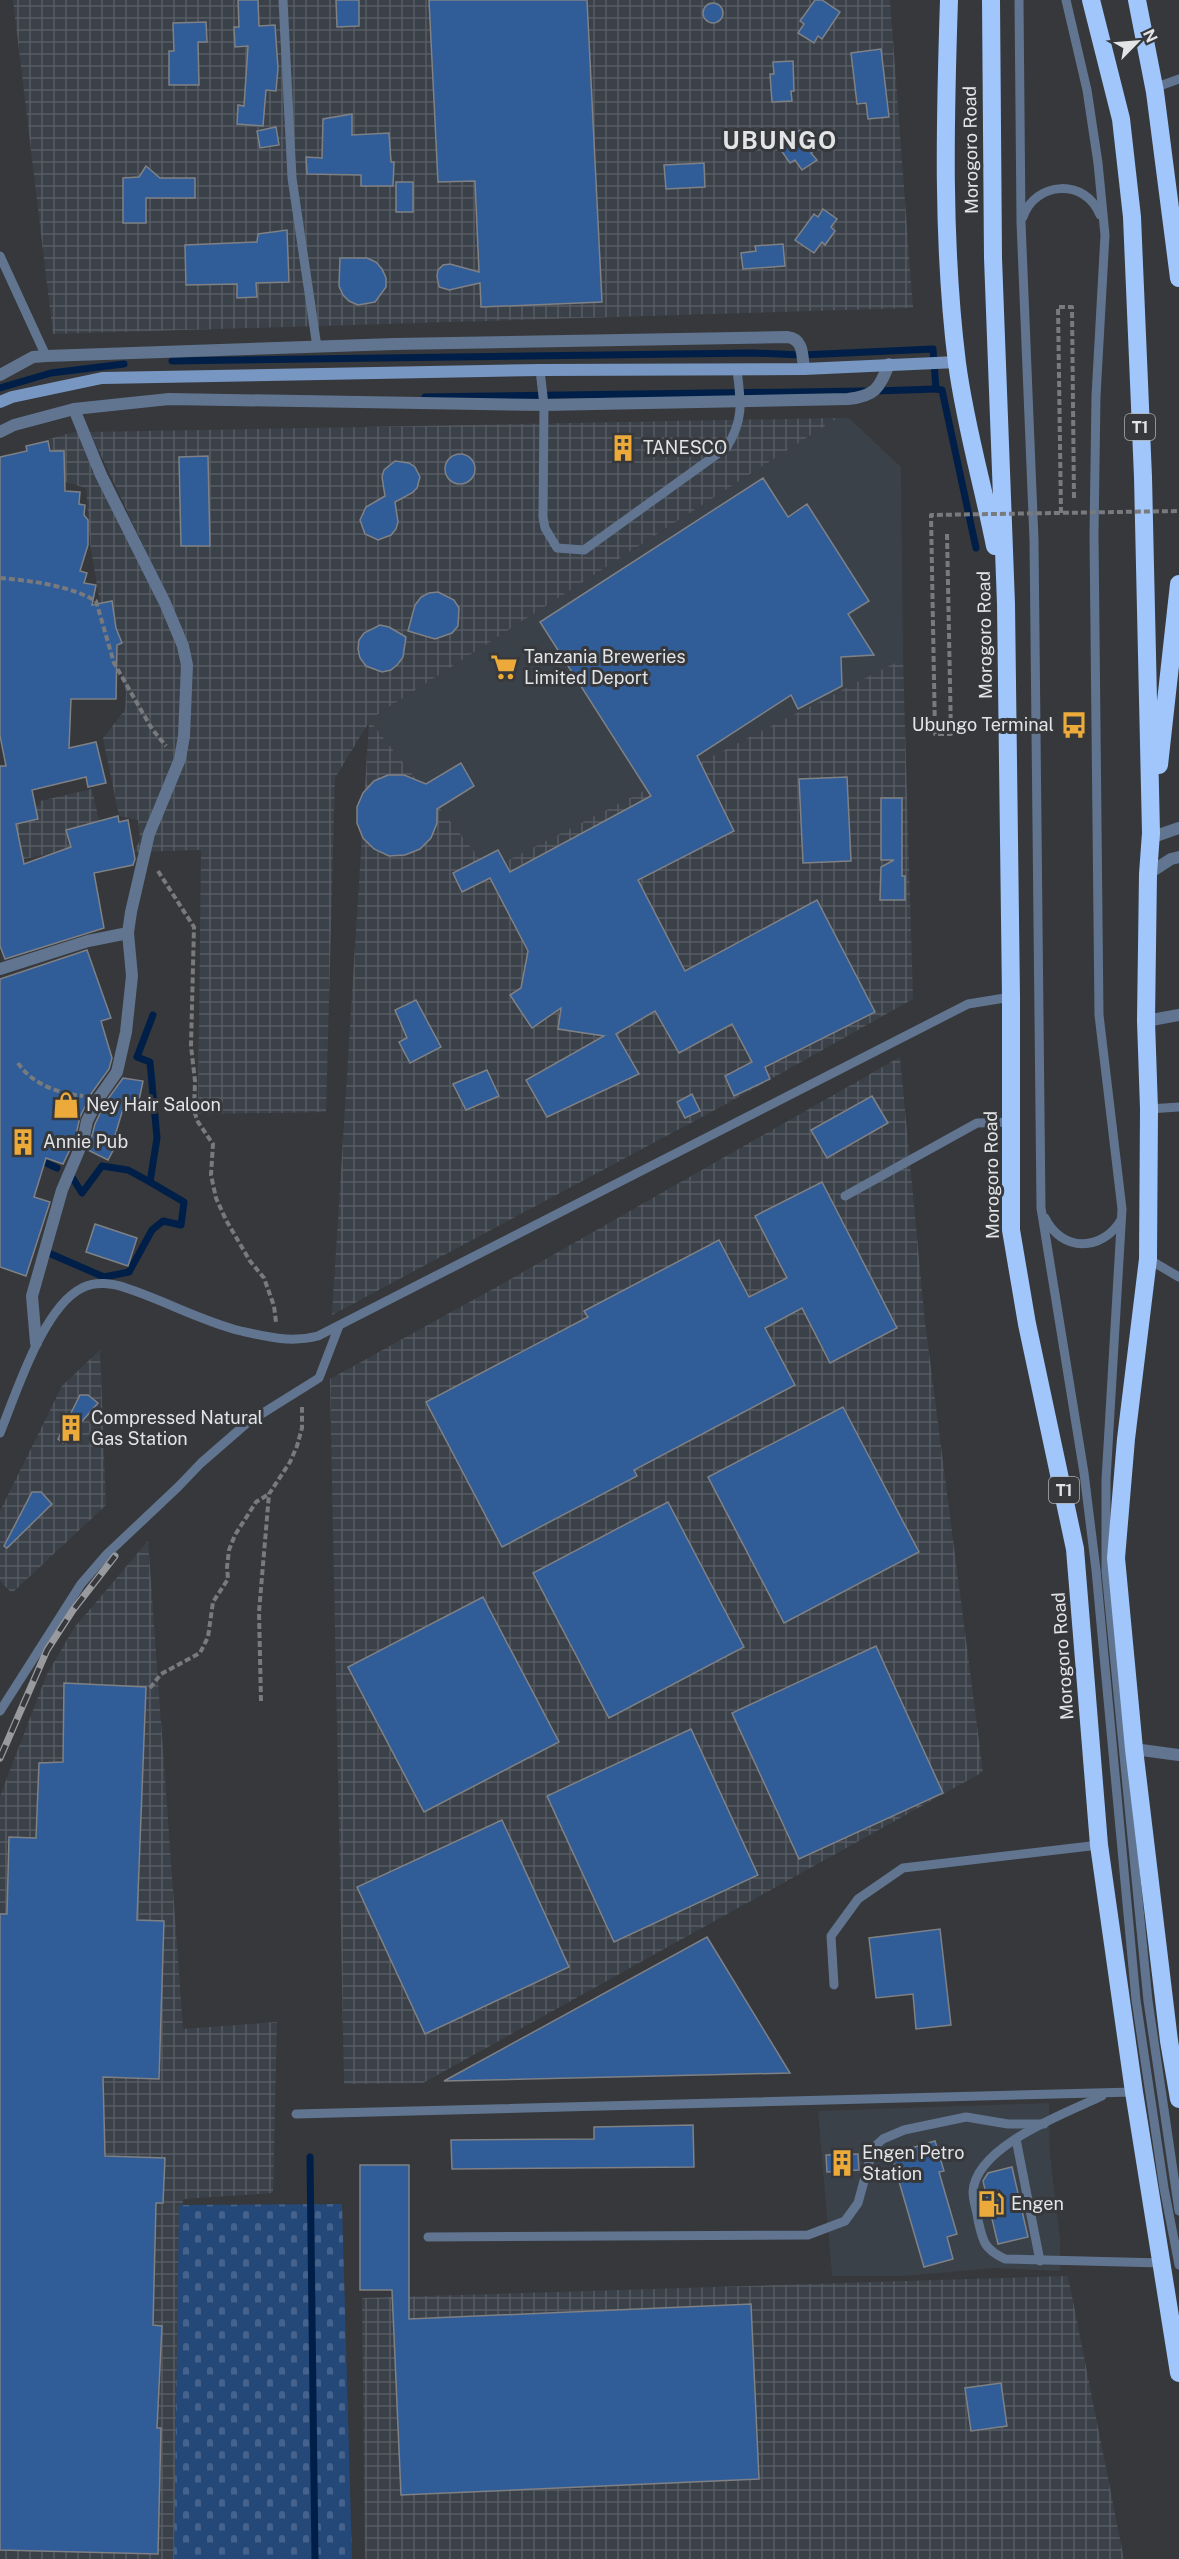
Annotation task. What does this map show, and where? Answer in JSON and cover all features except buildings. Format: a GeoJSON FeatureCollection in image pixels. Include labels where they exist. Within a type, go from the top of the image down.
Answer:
{"type":"FeatureCollection","features":[{"type":"Feature","properties":{"kind":"highway","name":"T1"},"geometry":{"type":"LineString","coordinates":[[949,0],[944,148],[948,255],[957,362],[967,428],[985,494],[1006,604]]}},
{"type":"Feature","properties":{"kind":"highway","name":"Morogoro Road"},"geometry":{"type":"LineString","coordinates":[[991,0],[993,258],[1006,604],[1011,997],[1011,1230],[1027,1324],[1076,1549],[1099,1845],[1134,2092],[1170,2264],[1179,2373]]}},
{"type":"Feature","properties":{"kind":"highway","name":"T1"},"geometry":{"type":"LineString","coordinates":[[1091,0],[1121,119],[1132,217],[1143,477],[1150,836]]}},
{"type":"Feature","properties":{"kind":"highway"},"geometry":{"type":"LineString","coordinates":[[1137,0],[1154,88],[1179,278]]}},
{"type":"Feature","properties":{"kind":"highway","name":"T1"},"geometry":{"type":"LineString","coordinates":[[1179,584],[1150,836],[1148,874],[1146,1021],[1149,1109],[1149,1259],[1126,1439],[1116,1558],[1134,1749],[1169,2041],[1179,2099]]}},
{"type":"Feature","properties":{"kind":"main road"},"geometry":{"type":"LineString","coordinates":[[0,402],[12,397],[102,378],[540,370],[804,369],[957,362]]}},
{"type":"Feature","properties":{"kind":"street"},"geometry":{"type":"LineString","coordinates":[[0,375],[33,357],[46,356],[317,347],[787,337],[796,339],[801,346],[804,369]]}},
{"type":"Feature","properties":{"kind":"street"},"geometry":{"type":"LineString","coordinates":[[0,432],[14,425],[74,409],[169,399],[544,405],[867,396],[882,381],[889,364]]}},
{"type":"Feature","properties":{"kind":"street"},"geometry":{"type":"LineString","coordinates":[[36,1343],[32,1296],[62,1190],[83,1141],[87,1121],[98,1099],[117,1072],[126,1032],[132,976],[128,933],[131,912],[149,834],[180,759],[184,736],[187,665],[183,646],[165,603],[101,475],[74,409]]}},
{"type":"Feature","properties":{"kind":"street"},"geometry":{"type":"LineString","coordinates":[[1150,836],[1179,828]]}},
{"type":"Feature","properties":{"kind":"street"},"geometry":{"type":"LineString","coordinates":[[1148,874],[1171,859],[1179,857]]}},
{"type":"Feature","properties":{"kind":"street"},"geometry":{"type":"LineString","coordinates":[[0,969],[88,941],[128,933]]}},
{"type":"Feature","properties":{"kind":"street"},"geometry":{"type":"LineString","coordinates":[[1146,1021],[1179,1015]]}},
{"type":"Feature","properties":{"kind":"street"},"geometry":{"type":"LineString","coordinates":[[1134,1749],[1179,1755]]}},
{"type":"Feature","properties":{"kind":"lane"},"geometry":{"type":"LineString","coordinates":[[283,0],[292,178],[317,347]]}},
{"type":"Feature","properties":{"kind":"lane","name":"Morogoro Road"},"geometry":{"type":"LineString","coordinates":[[1019,0],[1021,222],[1034,540],[1041,1208],[1084,1473],[1096,1570],[1136,2000],[1164,2188],[1170,2264]]}},
{"type":"Feature","properties":{"kind":"lane"},"geometry":{"type":"LineString","coordinates":[[1066,0],[1089,100],[1105,235],[1096,396],[1094,535],[1099,1015],[1122,1209],[1107,1480],[1106,1571],[1148,2001],[1179,2211]]}},
{"type":"Feature","properties":{"kind":"lane"},"geometry":{"type":"LineString","coordinates":[[1154,88],[1179,79]]}},
{"type":"Feature","properties":{"kind":"lane"},"geometry":{"type":"LineString","coordinates":[[1021,222],[1026,208],[1035,197],[1048,189],[1062,187],[1076,190],[1088,197],[1098,208],[1105,235]]}},
{"type":"Feature","properties":{"kind":"lane"},"geometry":{"type":"LineString","coordinates":[[0,256],[46,356]]}},
{"type":"Feature","properties":{"kind":"lane"},"geometry":{"type":"LineString","coordinates":[[540,370],[544,405],[545,528],[557,548],[584,550],[727,447],[739,422],[741,400],[737,370]]}},
{"type":"Feature","properties":{"kind":"lane"},"geometry":{"type":"LineString","coordinates":[[0,1433],[36,1343],[65,1301],[82,1288],[103,1283],[124,1287],[208,1322],[272,1338],[303,1340],[339,1326],[968,1004],[1011,997]]}},
{"type":"Feature","properties":{"kind":"lane"},"geometry":{"type":"LineString","coordinates":[[1149,1109],[1179,1107]]}},
{"type":"Feature","properties":{"kind":"lane"},"geometry":{"type":"LineString","coordinates":[[845,1196],[977,1123],[1011,1122]]}},
{"type":"Feature","properties":{"kind":"lane"},"geometry":{"type":"LineString","coordinates":[[1041,1208],[1053,1232],[1064,1240],[1077,1244],[1090,1244],[1103,1240],[1114,1232],[1121,1221],[1122,1209]]}},
{"type":"Feature","properties":{"kind":"lane"},"geometry":{"type":"LineString","coordinates":[[1149,1259],[1179,1277]]}},
{"type":"Feature","properties":{"kind":"lane"},"geometry":{"type":"LineString","coordinates":[[0,1711],[81,1584],[106,1554],[178,1488],[201,1463],[248,1424],[320,1378],[339,1326]]}},
{"type":"Feature","properties":{"kind":"lane"},"geometry":{"type":"LineString","coordinates":[[834,1985],[831,1936],[858,1899],[903,1868],[1099,1845]]}},
{"type":"Feature","properties":{"kind":"lane"},"geometry":{"type":"LineString","coordinates":[[296,2114],[1134,2092]]}},
{"type":"Feature","properties":{"kind":"lane"},"geometry":{"type":"LineString","coordinates":[[1107,2093],[1016,2139],[995,2154],[979,2171],[973,2192],[982,2241],[990,2252],[1005,2259],[1170,2264]]}},
{"type":"Feature","properties":{"kind":"lane"},"geometry":{"type":"LineString","coordinates":[[429,2237],[808,2235],[845,2221],[858,2204],[873,2148],[883,2139],[904,2130],[966,2117],[1008,2124],[1044,2124]]}},
{"type":"Feature","properties":{"kind":"lane"},"geometry":{"type":"LineString","coordinates":[[1016,2139],[1040,2261]]}},
{"type":"Feature","properties":{"kind":"path"},"geometry":{"type":"LineString","coordinates":[[1061,513],[1058,306],[1072,307],[1074,501]]}},
{"type":"Feature","properties":{"kind":"path"},"geometry":{"type":"LineString","coordinates":[[947,534],[951,734],[935,734],[931,515],[1179,512]]}},
{"type":"Feature","properties":{"kind":"path"},"geometry":{"type":"LineString","coordinates":[[0,578],[56,586],[96,601],[114,663],[153,729],[180,759]]}},
{"type":"Feature","properties":{"kind":"path"},"geometry":{"type":"LineString","coordinates":[[146,849],[194,927],[191,1046],[195,1081],[194,1111],[198,1122],[213,1144],[211,1175],[222,1212],[250,1261],[264,1278],[274,1306],[277,1328],[272,1338]]}},
{"type":"Feature","properties":{"kind":"path"},"geometry":{"type":"LineString","coordinates":[[18,1063],[27,1077],[53,1089],[98,1099]]}},
{"type":"Feature","properties":{"kind":"path"},"geometry":{"type":"LineString","coordinates":[[261,1701],[259,1612],[269,1494],[297,1446],[302,1428],[302,1389]]}},
{"type":"Feature","properties":{"kind":"path"},"geometry":{"type":"LineString","coordinates":[[150,1688],[160,1674],[200,1653],[208,1637],[213,1602],[228,1579],[229,1550],[256,1502],[269,1494]]}},
{"type":"Feature","properties":{"kind":"shaded area"},"geometry":{"type":"Polygon","coordinates":[[[13,0],[890,0],[913,308],[53,334],[13,0]]]}},
{"type":"Feature","properties":{"kind":"shaded area","name":"Tanzania Breweries Limited Deport"},"geometry":{"type":"Polygon","coordinates":[[[837,418],[849,418],[901,467],[903,659],[822,704],[489,870],[369,720],[837,418]]]}},
{"type":"Feature","properties":{"kind":"shaded area"},"geometry":{"type":"Polygon","coordinates":[[[837,418],[369,720],[489,870],[903,659],[913,999],[728,1103],[332,1315],[369,722],[335,778],[326,1112],[198,1114],[201,850],[134,852],[140,839],[138,820],[119,816],[103,738],[125,710],[126,692],[100,604],[90,543],[86,488],[59,480],[49,439],[82,430],[161,583],[90,432],[837,418]]]}},
{"type":"Feature","properties":{"kind":"shaded area"},"geometry":{"type":"Polygon","coordinates":[[[92,789],[104,843],[4,863],[0,814],[41,805],[40,801],[92,789]]]}},
{"type":"Feature","properties":{"kind":"shaded area"},"geometry":{"type":"Polygon","coordinates":[[[900,1057],[925,1322],[983,1772],[423,2083],[344,2084],[330,1379],[502,1284],[900,1057]]]}},
{"type":"Feature","properties":{"kind":"shaded area","name":"Compressed Natural Gas Station"},"geometry":{"type":"Polygon","coordinates":[[[100,1350],[106,1505],[12,1593],[0,1581],[0,1511],[62,1386],[100,1350]]]}},
{"type":"Feature","properties":{"kind":"shaded area"},"geometry":{"type":"Polygon","coordinates":[[[148,1541],[183,2029],[277,2022],[273,2193],[183,2199],[175,2559],[0,2559],[0,1796],[47,1674],[74,1628],[148,1541]]]}},
{"type":"Feature","properties":{"kind":"shaded area","name":"Engen Petro Station"},"geometry":{"type":"Polygon","coordinates":[[[1049,2103],[1050,2154],[1060,2239],[1060,2271],[993,2268],[906,2276],[832,2276],[818,2111],[1049,2103]]]}},
{"type":"Feature","properties":{"kind":"shaded area"},"geometry":{"type":"Polygon","coordinates":[[[1068,2276],[1124,2559],[365,2559],[362,2298],[1068,2276]]]}},
{"type":"Feature","properties":{"kind":"green space"},"geometry":{"type":"Polygon","coordinates":[[[342,2204],[352,2559],[174,2559],[179,2205],[342,2204]]]}},
{"type":"Feature","properties":{"kind":"waterway"},"geometry":{"type":"LineString","coordinates":[[172,361],[753,353],[802,355],[933,349],[936,389],[942,390],[976,548]]}},
{"type":"Feature","properties":{"kind":"waterway"},"geometry":{"type":"LineString","coordinates":[[0,388],[51,373],[124,364]]}},
{"type":"Feature","properties":{"kind":"waterway"},"geometry":{"type":"LineString","coordinates":[[875,391],[936,389]]}},
{"type":"Feature","properties":{"kind":"waterway"},"geometry":{"type":"LineString","coordinates":[[425,397],[864,391]]}},
{"type":"Feature","properties":{"kind":"waterway"},"geometry":{"type":"LineString","coordinates":[[72,1177],[82,1193],[102,1166],[128,1170],[150,1182],[157,1138],[150,1062],[137,1057],[153,1015]]}},
{"type":"Feature","properties":{"kind":"waterway"},"geometry":{"type":"LineString","coordinates":[[37,1159],[57,1168]]}},
{"type":"Feature","properties":{"kind":"waterway"},"geometry":{"type":"LineString","coordinates":[[51,1254],[104,1277],[129,1272],[152,1230],[163,1221],[181,1225],[184,1202],[150,1182]]}},
{"type":"Feature","properties":{"kind":"waterway"},"geometry":{"type":"LineString","coordinates":[[310,2157],[315,2559]]}},
{"type":"Feature","properties":{"kind":"railway"},"geometry":{"type":"LineString","coordinates":[[0,1758],[47,1650],[73,1610],[115,1556]]}},
{"type":"Feature","properties":{"kind":"place","name":"TANESCO"},"geometry":{"type":"Point","coordinates":[623,448]}},
{"type":"Feature","properties":{"kind":"place","name":"Tanzania Breweries Limited Deport"},"geometry":{"type":"Point","coordinates":[504,667]}},
{"type":"Feature","properties":{"kind":"place","name":"Ubungo Terminal"},"geometry":{"type":"Point","coordinates":[1074,725]}},
{"type":"Feature","properties":{"kind":"place","name":"Ney Hair Saloon"},"geometry":{"type":"Point","coordinates":[66,1105]}},
{"type":"Feature","properties":{"kind":"place","name":"Annie Pub"},"geometry":{"type":"Point","coordinates":[23,1142]}},
{"type":"Feature","properties":{"kind":"place","name":"Compressed Natural Gas Station"},"geometry":{"type":"Point","coordinates":[71,1428]}},
{"type":"Feature","properties":{"kind":"place","name":"Engen Petro Station"},"geometry":{"type":"Point","coordinates":[842,2163]}},
{"type":"Feature","properties":{"kind":"place","name":"Engen"},"geometry":{"type":"Point","coordinates":[991,2204]}},
{"type":"Feature","properties":{"kind":"district","name":"UBUNGO"},"geometry":{"type":"Point","coordinates":[780,141]}}]}
